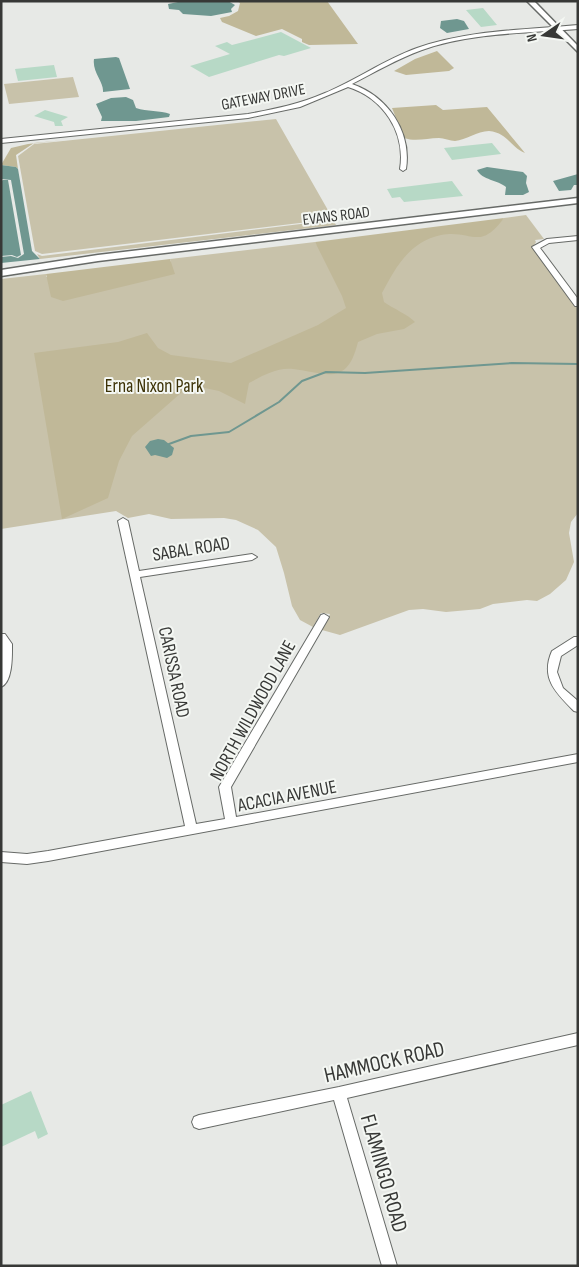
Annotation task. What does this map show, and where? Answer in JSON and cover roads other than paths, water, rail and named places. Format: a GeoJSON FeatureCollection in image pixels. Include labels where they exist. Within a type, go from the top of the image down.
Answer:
{"type":"FeatureCollection","features":[{"type":"Feature","properties":{"kind":"street"},"geometry":{"type":"LineString","coordinates":[[530,1],[578,50]]}},
{"type":"Feature","properties":{"kind":"street","name":"GATEWAY DRIVE"},"geometry":{"type":"LineString","coordinates":[[1,141],[248,116],[314,101],[401,57],[443,42],[476,36],[578,27]]}},
{"type":"Feature","properties":{"kind":"street"},"geometry":{"type":"LineString","coordinates":[[346,86],[369,94],[385,107],[405,148],[403,169]]}},
{"type":"Feature","properties":{"kind":"street","name":"EVANS ROAD"},"geometry":{"type":"LineString","coordinates":[[1,274],[98,258],[578,200]]}},
{"type":"Feature","properties":{"kind":"street"},"geometry":{"type":"LineString","coordinates":[[578,238],[540,243],[536,247],[578,304]]}},
{"type":"Feature","properties":{"kind":"street","name":"EVANS ROAD"},"geometry":{"type":"LineString","coordinates":[[1,266],[98,258]]}},
{"type":"Feature","properties":{"kind":"street","name":"CARISSA ROAD"},"geometry":{"type":"LineString","coordinates":[[123,521],[192,830]]}},
{"type":"Feature","properties":{"kind":"street","name":"SABAL ROAD"},"geometry":{"type":"LineString","coordinates":[[135,575],[252,557]]}},
{"type":"Feature","properties":{"kind":"street","name":"NORTH WILDWOOD LANE"},"geometry":{"type":"LineString","coordinates":[[230,823],[224,787],[324,617]]}},
{"type":"Feature","properties":{"kind":"street"},"geometry":{"type":"LineString","coordinates":[[1,637],[7,644],[6,668],[1,683]]}},
{"type":"Feature","properties":{"kind":"street"},"geometry":{"type":"LineString","coordinates":[[578,640],[556,654],[552,672],[559,690],[578,708]]}},
{"type":"Feature","properties":{"kind":"street","name":"ACACIA AVENUE"},"geometry":{"type":"LineString","coordinates":[[1,857],[27,859],[48,856],[578,758]]}},
{"type":"Feature","properties":{"kind":"street","name":"HAMMOCK ROAD"},"geometry":{"type":"LineString","coordinates":[[199,1122],[339,1093],[578,1039]]}},
{"type":"Feature","properties":{"kind":"street","name":"FLAMINGO ROAD"},"geometry":{"type":"LineString","coordinates":[[339,1093],[390,1266]]}},
{"type":"Feature","properties":{"kind":"water"},"geometry":{"type":"Polygon","coordinates":[[[183,1],[228,1],[235,5],[231,9],[232,12],[211,16],[183,14],[179,10],[169,9],[168,4],[183,1]]]}},
{"type":"Feature","properties":{"kind":"water"},"geometry":{"type":"Polygon","coordinates":[[[457,19],[464,21],[469,29],[447,33],[440,28],[441,21],[457,19]]]}},
{"type":"Feature","properties":{"kind":"water"},"geometry":{"type":"Polygon","coordinates":[[[119,58],[130,89],[103,92],[94,59],[119,58]]]}},
{"type":"Feature","properties":{"kind":"water"},"geometry":{"type":"Polygon","coordinates":[[[126,97],[133,100],[136,108],[170,114],[169,117],[136,121],[101,121],[102,117],[96,104],[111,98],[126,97]]]}},
{"type":"Feature","properties":{"kind":"water"},"geometry":{"type":"Polygon","coordinates":[[[1,165],[18,169],[32,251],[40,259],[1,263],[1,257],[11,256],[18,258],[24,254],[11,180],[1,179],[1,165]]]}},
{"type":"Feature","properties":{"kind":"water"},"geometry":{"type":"Polygon","coordinates":[[[487,167],[523,172],[527,176],[526,183],[529,192],[523,195],[505,195],[506,187],[486,178],[477,170],[487,167]]]}},
{"type":"Feature","properties":{"kind":"water"},"geometry":{"type":"Polygon","coordinates":[[[578,174],[578,185],[574,185],[571,190],[559,191],[553,181],[578,174]]]}},
{"type":"Feature","properties":{"kind":"water"},"geometry":{"type":"Polygon","coordinates":[[[8,180],[21,255],[17,257],[12,255],[1,256],[1,181],[8,180]]]}},
{"type":"Feature","properties":{"kind":"water"},"geometry":{"type":"Polygon","coordinates":[[[164,440],[174,448],[172,455],[167,458],[151,456],[145,447],[150,441],[164,440]]]}},
{"type":"Feature","properties":{"kind":"waterway"},"geometry":{"type":"LineString","coordinates":[[169,444],[191,436],[229,432],[279,402],[302,381],[326,372],[365,373],[512,363],[578,364]]}},
{"type":"Feature","properties":{"kind":"park label","name":"Erna Nixon Park"},"geometry":{"type":"Point","coordinates":[154,385]}}]}
